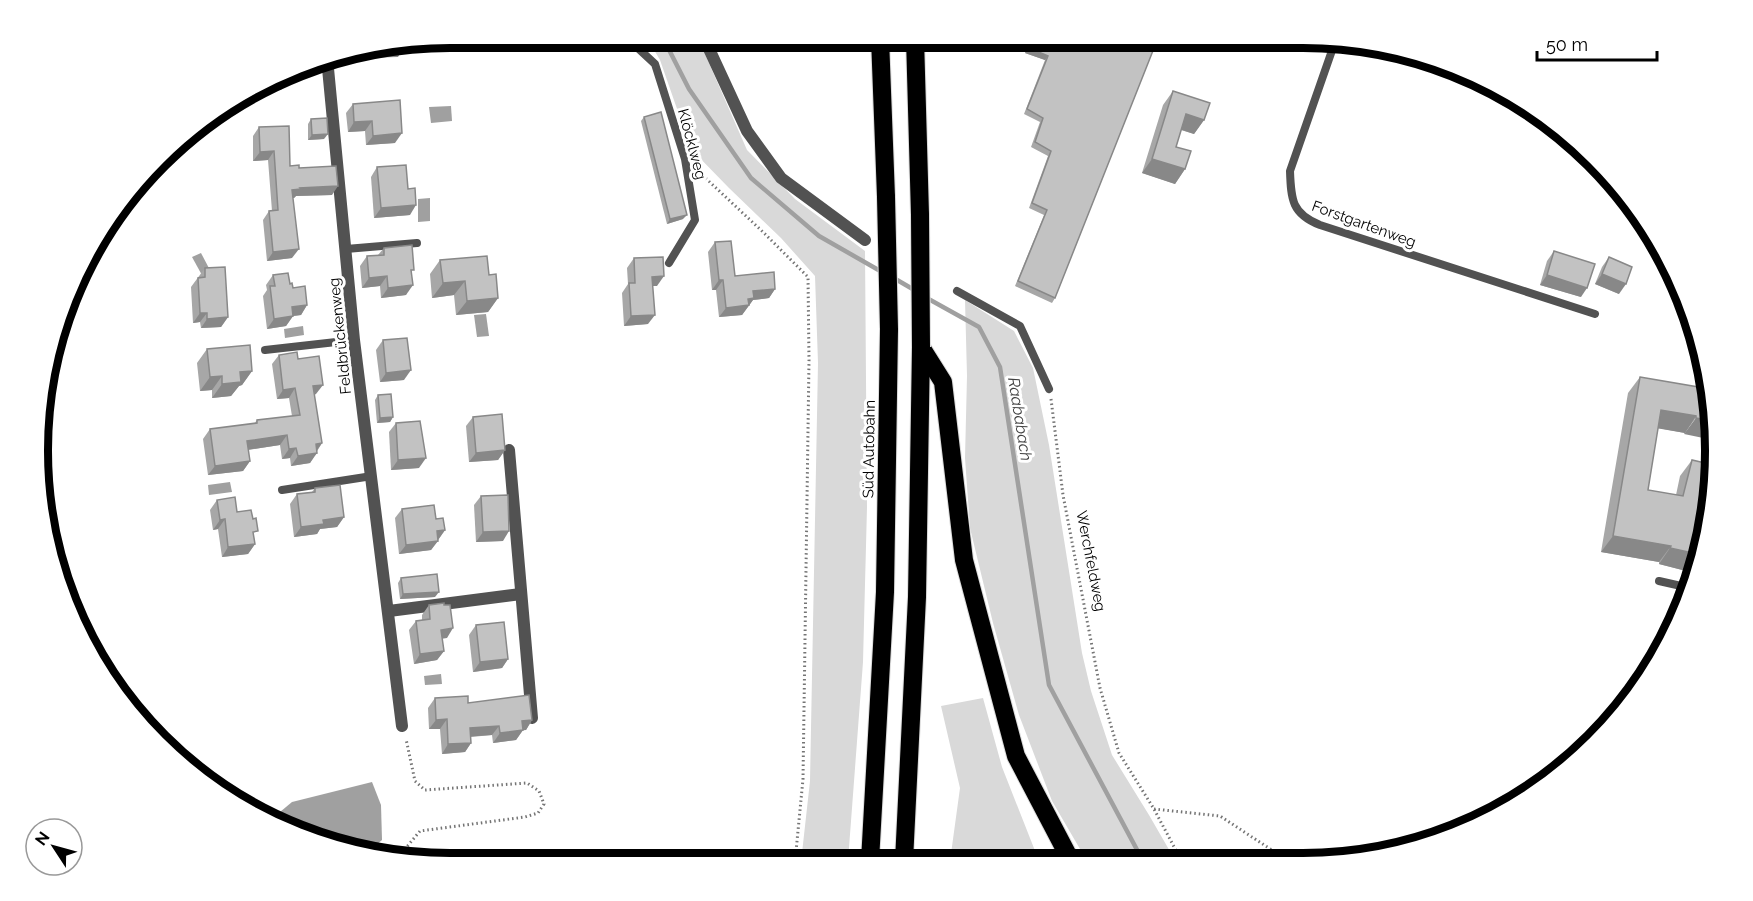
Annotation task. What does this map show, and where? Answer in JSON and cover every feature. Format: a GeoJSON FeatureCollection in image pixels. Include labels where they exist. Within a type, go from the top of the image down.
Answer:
{"type":"FeatureCollection","features":[{"type":"Feature","properties":{"kind":"highway","name":"Süd Autobahn"},"geometry":{"type":"LineString","coordinates":[[870,853],[885,592],[889,329],[880,48]]}},
{"type":"Feature","properties":{"kind":"highway"},"geometry":{"type":"LineString","coordinates":[[904,853],[917,597],[921,347],[915,48]]}},
{"type":"Feature","properties":{"kind":"highway"},"geometry":{"type":"LineString","coordinates":[[921,347],[944,382],[964,560],[1016,756],[1067,853]]}},
{"type":"Feature","properties":{"kind":"street"},"geometry":{"type":"LineString","coordinates":[[709,48],[747,131],[781,178],[865,240]]}},
{"type":"Feature","properties":{"kind":"street","name":"Feldbrückenweg"},"geometry":{"type":"LineString","coordinates":[[328,67],[354,340],[402,726]]}},
{"type":"Feature","properties":{"kind":"street"},"geometry":{"type":"LineString","coordinates":[[510,450],[532,718]]}},
{"type":"Feature","properties":{"kind":"street"},"geometry":{"type":"LineString","coordinates":[[389,611],[521,594]]}},
{"type":"Feature","properties":{"kind":"lane","name":"Klöcklweg"},"geometry":{"type":"LineString","coordinates":[[638,48],[655,64],[685,159],[695,220],[669,263]]}},
{"type":"Feature","properties":{"kind":"lane","name":"Forstgartenweg"},"geometry":{"type":"LineString","coordinates":[[1332,49],[1290,171],[1295,209],[1305,219],[1389,249],[1595,314]]}},
{"type":"Feature","properties":{"kind":"lane"},"geometry":{"type":"LineString","coordinates":[[346,249],[417,243]]}},
{"type":"Feature","properties":{"kind":"lane"},"geometry":{"type":"LineString","coordinates":[[957,291],[1020,326],[1049,389]]}},
{"type":"Feature","properties":{"kind":"lane"},"geometry":{"type":"LineString","coordinates":[[265,350],[354,340]]}},
{"type":"Feature","properties":{"kind":"lane"},"geometry":{"type":"LineString","coordinates":[[282,490],[372,476]]}},
{"type":"Feature","properties":{"kind":"lane"},"geometry":{"type":"LineString","coordinates":[[1659,581],[1682,586]]}},
{"type":"Feature","properties":{"kind":"path"},"geometry":{"type":"LineString","coordinates":[[685,159],[808,277],[809,361],[803,779],[796,853]]}},
{"type":"Feature","properties":{"kind":"path","name":"Werchfeldweg"},"geometry":{"type":"LineString","coordinates":[[1049,389],[1063,495],[1100,688],[1119,753],[1154,809],[1177,853]]}},
{"type":"Feature","properties":{"kind":"path"},"geometry":{"type":"LineString","coordinates":[[402,726],[415,781],[425,790],[527,783],[539,791],[544,804],[537,813],[525,817],[420,831],[403,850]]}},
{"type":"Feature","properties":{"kind":"path"},"geometry":{"type":"LineString","coordinates":[[1154,809],[1220,816],[1276,853]]}},
{"type":"Feature","properties":{"kind":"shaded area"},"geometry":{"type":"Polygon","coordinates":[[[653,48],[702,48],[747,150],[795,199],[865,251],[867,507],[863,662],[849,853],[802,853],[810,781],[818,363],[815,276],[781,238],[691,149],[660,60],[653,48]]]}},
{"type":"Feature","properties":{"kind":"shaded area"},"geometry":{"type":"Polygon","coordinates":[[[451,106],[452,121],[431,123],[429,107],[451,106]]]}},
{"type":"Feature","properties":{"kind":"shaded area"},"geometry":{"type":"Polygon","coordinates":[[[430,198],[430,221],[418,222],[418,199],[430,198]]]}},
{"type":"Feature","properties":{"kind":"shaded area"},"geometry":{"type":"Polygon","coordinates":[[[201,253],[211,272],[203,277],[192,257],[201,253]]]}},
{"type":"Feature","properties":{"kind":"shaded area"},"geometry":{"type":"Polygon","coordinates":[[[965,300],[1014,331],[1033,368],[1049,445],[1082,653],[1091,691],[1112,755],[1171,853],[1082,853],[1052,801],[1019,715],[993,623],[970,528],[965,458],[967,376],[965,300]]]}},
{"type":"Feature","properties":{"kind":"shaded area"},"geometry":{"type":"Polygon","coordinates":[[[486,314],[489,336],[477,337],[474,315],[486,314]]]}},
{"type":"Feature","properties":{"kind":"shaded area"},"geometry":{"type":"Polygon","coordinates":[[[303,326],[304,335],[285,338],[284,329],[303,326]]]}},
{"type":"Feature","properties":{"kind":"shaded area"},"geometry":{"type":"Polygon","coordinates":[[[230,482],[232,492],[209,495],[208,485],[230,482]]]}},
{"type":"Feature","properties":{"kind":"shaded area"},"geometry":{"type":"Polygon","coordinates":[[[441,674],[442,684],[425,685],[424,676],[441,674]]]}},
{"type":"Feature","properties":{"kind":"shaded area"},"geometry":{"type":"Polygon","coordinates":[[[983,698],[1002,767],[1036,853],[951,853],[960,788],[941,706],[983,698]]]}},
{"type":"Feature","properties":{"kind":"shaded area"},"geometry":{"type":"Polygon","coordinates":[[[372,782],[381,805],[382,840],[375,846],[346,839],[321,832],[278,814],[292,802],[372,782]]]}},
{"type":"Feature","properties":{"kind":"building"},"geometry":{"type":"Polygon","coordinates":[[[1029,48],[1154,48],[1055,298],[1018,281],[1047,210],[1032,203],[1051,151],[1035,142],[1043,118],[1027,109],[1048,56],[1029,48]]]}},
{"type":"Feature","properties":{"kind":"building"},"geometry":{"type":"Polygon","coordinates":[[[1173,91],[1210,103],[1204,120],[1186,114],[1176,147],[1191,151],[1185,169],[1152,159],[1173,91]]]}},
{"type":"Feature","properties":{"kind":"building"},"geometry":{"type":"Polygon","coordinates":[[[400,100],[402,133],[373,136],[372,121],[354,122],[353,104],[400,100]]]}},
{"type":"Feature","properties":{"kind":"building"},"geometry":{"type":"Polygon","coordinates":[[[661,112],[687,215],[670,219],[644,117],[661,112]]]}},
{"type":"Feature","properties":{"kind":"building"},"geometry":{"type":"Polygon","coordinates":[[[327,118],[328,134],[312,135],[311,119],[327,118]]]}},
{"type":"Feature","properties":{"kind":"building"},"geometry":{"type":"Polygon","coordinates":[[[289,126],[290,166],[299,165],[299,168],[336,166],[338,186],[292,190],[299,249],[273,252],[269,211],[278,210],[274,151],[260,152],[259,127],[289,126]]]}},
{"type":"Feature","properties":{"kind":"building"},"geometry":{"type":"Polygon","coordinates":[[[406,165],[408,189],[415,188],[416,205],[381,208],[377,167],[406,165]]]}},
{"type":"Feature","properties":{"kind":"building"},"geometry":{"type":"Polygon","coordinates":[[[731,241],[735,276],[774,272],[775,289],[753,291],[754,298],[748,299],[749,305],[726,308],[723,280],[719,280],[715,242],[731,241]]]}},
{"type":"Feature","properties":{"kind":"building"},"geometry":{"type":"Polygon","coordinates":[[[412,245],[413,285],[388,288],[387,276],[369,278],[367,256],[384,255],[384,248],[412,245]]]}},
{"type":"Feature","properties":{"kind":"building"},"geometry":{"type":"Polygon","coordinates":[[[1554,251],[1595,264],[1587,288],[1547,275],[1554,251]]]}},
{"type":"Feature","properties":{"kind":"building"},"geometry":{"type":"Polygon","coordinates":[[[487,256],[489,275],[496,274],[498,298],[467,301],[465,281],[443,283],[440,260],[487,256]]]}},
{"type":"Feature","properties":{"kind":"building"},"geometry":{"type":"Polygon","coordinates":[[[663,257],[664,276],[652,277],[655,315],[631,316],[629,283],[635,283],[634,258],[663,257]]]}},
{"type":"Feature","properties":{"kind":"building"},"geometry":{"type":"Polygon","coordinates":[[[1609,257],[1632,267],[1626,284],[1602,274],[1609,257]]]}},
{"type":"Feature","properties":{"kind":"building"},"geometry":{"type":"Polygon","coordinates":[[[225,267],[228,317],[207,319],[207,313],[200,313],[198,278],[205,277],[205,268],[225,267]]]}},
{"type":"Feature","properties":{"kind":"building"},"geometry":{"type":"Polygon","coordinates":[[[288,273],[293,288],[305,286],[307,305],[292,307],[293,316],[274,319],[270,286],[275,286],[273,275],[288,273]]]}},
{"type":"Feature","properties":{"kind":"building"},"geometry":{"type":"Polygon","coordinates":[[[407,338],[411,370],[386,373],[383,340],[407,338]]]}},
{"type":"Feature","properties":{"kind":"building"},"geometry":{"type":"Polygon","coordinates":[[[250,345],[252,371],[240,372],[241,382],[222,384],[222,376],[210,377],[207,349],[250,345]]]}},
{"type":"Feature","properties":{"kind":"building"},"geometry":{"type":"Polygon","coordinates":[[[297,352],[298,359],[319,356],[323,385],[313,386],[322,443],[316,444],[317,453],[298,456],[296,448],[289,449],[287,435],[247,441],[250,461],[215,466],[210,429],[300,415],[295,388],[283,390],[279,355],[297,352]]]}},
{"type":"Feature","properties":{"kind":"building"},"geometry":{"type":"Polygon","coordinates":[[[1640,377],[1700,387],[1704,419],[1661,410],[1648,490],[1683,496],[1692,460],[1705,463],[1702,503],[1692,553],[1670,548],[1671,546],[1613,536],[1640,377]]]}},
{"type":"Feature","properties":{"kind":"building"},"geometry":{"type":"Polygon","coordinates":[[[391,394],[393,417],[380,418],[378,395],[391,394]]]}},
{"type":"Feature","properties":{"kind":"building"},"geometry":{"type":"Polygon","coordinates":[[[502,414],[505,450],[476,453],[473,417],[502,414]]]}},
{"type":"Feature","properties":{"kind":"building"},"geometry":{"type":"Polygon","coordinates":[[[420,421],[426,458],[398,460],[396,423],[420,421]]]}},
{"type":"Feature","properties":{"kind":"building"},"geometry":{"type":"Polygon","coordinates":[[[340,485],[344,517],[323,520],[324,524],[301,527],[297,494],[315,492],[315,488],[340,485]]]}},
{"type":"Feature","properties":{"kind":"building"},"geometry":{"type":"Polygon","coordinates":[[[508,495],[509,531],[483,532],[481,496],[508,495]]]}},
{"type":"Feature","properties":{"kind":"building"},"geometry":{"type":"Polygon","coordinates":[[[235,497],[237,512],[251,510],[253,519],[256,518],[258,531],[253,532],[255,544],[228,547],[225,519],[220,520],[217,500],[235,497]]]}},
{"type":"Feature","properties":{"kind":"building"},"geometry":{"type":"Polygon","coordinates":[[[434,505],[436,519],[443,518],[445,530],[437,531],[438,541],[406,545],[402,509],[434,505]]]}},
{"type":"Feature","properties":{"kind":"building"},"geometry":{"type":"Polygon","coordinates":[[[437,574],[439,592],[403,594],[401,578],[437,574]]]}},
{"type":"Feature","properties":{"kind":"building"},"geometry":{"type":"Polygon","coordinates":[[[444,603],[444,605],[450,605],[453,628],[441,630],[444,651],[420,654],[416,621],[430,619],[429,605],[444,603]]]}},
{"type":"Feature","properties":{"kind":"building"},"geometry":{"type":"Polygon","coordinates":[[[504,622],[508,659],[480,662],[476,625],[504,622]]]}},
{"type":"Feature","properties":{"kind":"building"},"geometry":{"type":"Polygon","coordinates":[[[529,695],[532,720],[522,721],[523,730],[500,733],[499,726],[470,728],[471,743],[448,744],[447,719],[436,720],[435,698],[468,696],[468,703],[529,695]]]}},
{"type":"Feature","properties":{"kind":"waterway","name":"Raababach"},"geometry":{"type":"LineString","coordinates":[[668,48],[689,89],[751,178],[819,236],[882,272]]}},
{"type":"Feature","properties":{"kind":"waterway","name":"Raababach"},"geometry":{"type":"LineString","coordinates":[[892,277],[916,291]]}},
{"type":"Feature","properties":{"kind":"waterway","name":"Raababach"},"geometry":{"type":"LineString","coordinates":[[925,297],[979,327],[1000,367],[1049,685],[1139,853]]}}]}
